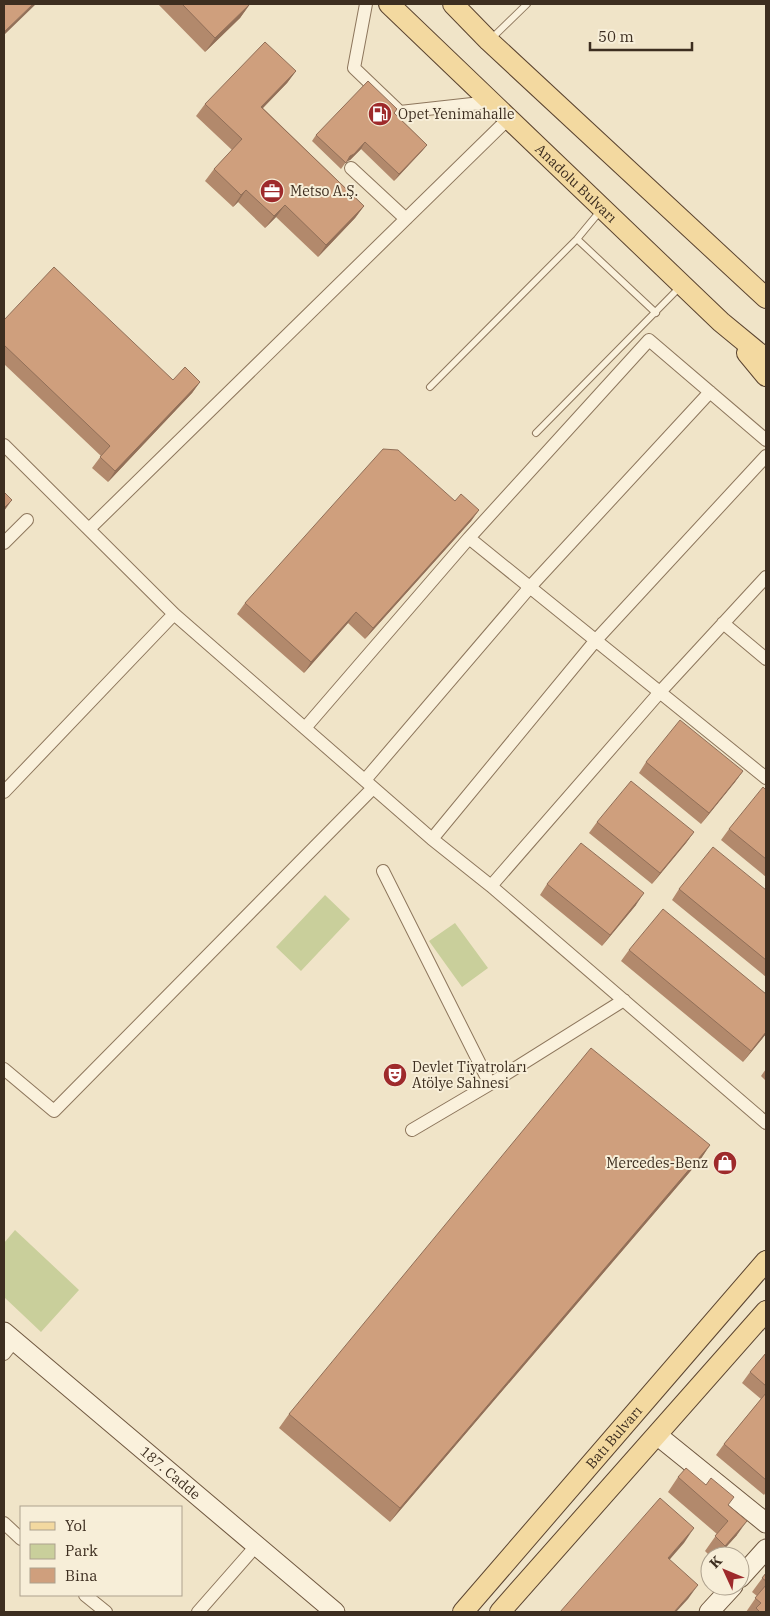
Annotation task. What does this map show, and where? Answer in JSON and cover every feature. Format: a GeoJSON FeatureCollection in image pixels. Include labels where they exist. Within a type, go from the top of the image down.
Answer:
{"type":"FeatureCollection","features":[{"type":"Feature","properties":{"kind":"main road","name":"Anadolu Bulvarı"},"geometry":{"type":"LineString","coordinates":[[389,4],[721,322],[766,359]]}},
{"type":"Feature","properties":{"kind":"main road"},"geometry":{"type":"LineString","coordinates":[[453,4],[489,41],[766,298]]}},
{"type":"Feature","properties":{"kind":"main road"},"geometry":{"type":"LineString","coordinates":[[721,322],[766,376]]}},
{"type":"Feature","properties":{"kind":"main road","name":"Batı Bulvarı"},"geometry":{"type":"LineString","coordinates":[[463,1612],[766,1261]]}},
{"type":"Feature","properties":{"kind":"main road"},"geometry":{"type":"LineString","coordinates":[[500,1612],[766,1311]]}},
{"type":"Feature","properties":{"kind":"main road","name":"187. Cadde"},"geometry":{"type":"LineString","coordinates":[[7,1343],[335,1612]]}},
{"type":"Feature","properties":{"kind":"main road"},"geometry":{"type":"LineString","coordinates":[[657,1435],[766,1523]]}},
{"type":"Feature","properties":{"kind":"main road"},"geometry":{"type":"LineString","coordinates":[[750,1567],[766,1549]]}},
{"type":"Feature","properties":{"kind":"main road"},"geometry":{"type":"LineString","coordinates":[[709,1612],[724,1596]]}},
{"type":"Feature","properties":{"kind":"street"},"geometry":{"type":"LineString","coordinates":[[366,4],[354,68],[400,112],[490,102]]}},
{"type":"Feature","properties":{"kind":"street"},"geometry":{"type":"LineString","coordinates":[[89,530],[508,119]]}},
{"type":"Feature","properties":{"kind":"street"},"geometry":{"type":"LineString","coordinates":[[351,168],[406,219]]}},
{"type":"Feature","properties":{"kind":"street"},"geometry":{"type":"LineString","coordinates":[[305,728],[469,538],[649,340],[766,440]]}},
{"type":"Feature","properties":{"kind":"street"},"geometry":{"type":"LineString","coordinates":[[4,1069],[54,1111],[369,784],[530,587],[710,392]]}},
{"type":"Feature","properties":{"kind":"street"},"geometry":{"type":"LineString","coordinates":[[4,445],[174,614],[432,839],[491,886],[766,1123]]}},
{"type":"Feature","properties":{"kind":"street"},"geometry":{"type":"LineString","coordinates":[[432,839],[596,640],[766,456]]}},
{"type":"Feature","properties":{"kind":"street"},"geometry":{"type":"LineString","coordinates":[[4,543],[27,520]]}},
{"type":"Feature","properties":{"kind":"street"},"geometry":{"type":"LineString","coordinates":[[469,538],[766,778]]}},
{"type":"Feature","properties":{"kind":"street"},"geometry":{"type":"LineString","coordinates":[[491,886],[660,692],[766,577]]}},
{"type":"Feature","properties":{"kind":"street"},"geometry":{"type":"LineString","coordinates":[[4,792],[174,614]]}},
{"type":"Feature","properties":{"kind":"street"},"geometry":{"type":"LineString","coordinates":[[723,623],[766,658]]}},
{"type":"Feature","properties":{"kind":"street"},"geometry":{"type":"LineString","coordinates":[[383,871],[490,1084]]}},
{"type":"Feature","properties":{"kind":"street"},"geometry":{"type":"LineString","coordinates":[[412,1130],[490,1084],[624,1000]]}},
{"type":"Feature","properties":{"kind":"street"},"geometry":{"type":"LineString","coordinates":[[4,1523],[20,1538]]}},
{"type":"Feature","properties":{"kind":"street"},"geometry":{"type":"LineString","coordinates":[[198,1612],[256,1546]]}},
{"type":"Feature","properties":{"kind":"street"},"geometry":{"type":"LineString","coordinates":[[87,1596],[106,1612]]}},
{"type":"Feature","properties":{"kind":"lane"},"geometry":{"type":"LineString","coordinates":[[489,41],[527,4]]}},
{"type":"Feature","properties":{"kind":"lane"},"geometry":{"type":"LineString","coordinates":[[430,387],[577,240],[602,208]]}},
{"type":"Feature","properties":{"kind":"lane"},"geometry":{"type":"LineString","coordinates":[[577,240],[656,313]]}},
{"type":"Feature","properties":{"kind":"lane"},"geometry":{"type":"LineString","coordinates":[[536,434],[682,285]]}},
{"type":"Feature","properties":{"kind":"green space"},"geometry":{"type":"Polygon","coordinates":[[[325,895],[350,919],[301,971],[276,947],[325,895]]]}},
{"type":"Feature","properties":{"kind":"green space"},"geometry":{"type":"Polygon","coordinates":[[[455,923],[488,968],[462,987],[429,941],[455,923]]]}},
{"type":"Feature","properties":{"kind":"green space"},"geometry":{"type":"Polygon","coordinates":[[[15,1230],[79,1290],[41,1332],[4,1297],[4,1243],[15,1230]]]}},
{"type":"Feature","properties":{"kind":"building"},"geometry":{"type":"Polygon","coordinates":[[[4,4],[33,4],[4,32],[4,4]]]}},
{"type":"Feature","properties":{"kind":"building"},"geometry":{"type":"Polygon","coordinates":[[[182,4],[250,4],[215,38],[182,4]]]}},
{"type":"Feature","properties":{"kind":"building"},"geometry":{"type":"Polygon","coordinates":[[[265,42],[296,71],[261,107],[364,206],[326,245],[285,205],[274,216],[246,190],[241,195],[214,169],[242,139],[205,104],[265,42]]]}},
{"type":"Feature","properties":{"kind":"building"},"geometry":{"type":"Polygon","coordinates":[[[368,81],[397,109],[394,113],[427,145],[399,174],[365,142],[350,156],[346,163],[316,135],[368,81]]]}},
{"type":"Feature","properties":{"kind":"building"},"geometry":{"type":"Polygon","coordinates":[[[54,267],[173,380],[185,367],[200,382],[115,471],[100,457],[110,446],[4,345],[4,320],[54,267]]]}},
{"type":"Feature","properties":{"kind":"building"},"geometry":{"type":"Polygon","coordinates":[[[383,449],[398,450],[455,501],[461,494],[479,510],[373,628],[356,612],[311,662],[245,603],[383,449]]]}},
{"type":"Feature","properties":{"kind":"building"},"geometry":{"type":"Polygon","coordinates":[[[4,492],[12,500],[4,508],[4,492]]]}},
{"type":"Feature","properties":{"kind":"building"},"geometry":{"type":"Polygon","coordinates":[[[680,720],[743,771],[709,813],[646,762],[680,720]]]}},
{"type":"Feature","properties":{"kind":"building"},"geometry":{"type":"Polygon","coordinates":[[[631,781],[694,832],[660,873],[597,822],[631,781]]]}},
{"type":"Feature","properties":{"kind":"building"},"geometry":{"type":"Polygon","coordinates":[[[763,787],[766,790],[766,859],[729,829],[763,787]]]}},
{"type":"Feature","properties":{"kind":"building"},"geometry":{"type":"Polygon","coordinates":[[[581,843],[644,893],[610,935],[547,884],[581,843]]]}},
{"type":"Feature","properties":{"kind":"building"},"geometry":{"type":"Polygon","coordinates":[[[713,847],[766,890],[766,960],[679,889],[713,847]]]}},
{"type":"Feature","properties":{"kind":"building"},"geometry":{"type":"Polygon","coordinates":[[[663,909],[766,994],[766,1032],[751,1051],[629,950],[663,909]]]}},
{"type":"Feature","properties":{"kind":"building"},"geometry":{"type":"Polygon","coordinates":[[[591,1048],[710,1145],[400,1508],[289,1414],[591,1048]]]}},
{"type":"Feature","properties":{"kind":"building"},"geometry":{"type":"Polygon","coordinates":[[[766,1353],[766,1386],[750,1372],[766,1353]]]}},
{"type":"Feature","properties":{"kind":"building"},"geometry":{"type":"Polygon","coordinates":[[[766,1393],[766,1480],[724,1444],[766,1393]]]}},
{"type":"Feature","properties":{"kind":"building"},"geometry":{"type":"Polygon","coordinates":[[[686,1468],[706,1485],[711,1478],[734,1497],[728,1505],[747,1521],[725,1546],[715,1536],[728,1521],[678,1477],[686,1468]]]}},
{"type":"Feature","properties":{"kind":"building"},"geometry":{"type":"Polygon","coordinates":[[[660,1498],[694,1528],[668,1558],[698,1585],[674,1612],[560,1612],[660,1498]]]}},
{"type":"Feature","properties":{"kind":"building"},"geometry":{"type":"Polygon","coordinates":[[[766,1573],[766,1581],[762,1578],[766,1573]]]}},
{"type":"Feature","properties":{"kind":"building"},"geometry":{"type":"Polygon","coordinates":[[[766,1585],[766,1612],[758,1612],[756,1608],[761,1603],[755,1598],[766,1585]]]}},
{"type":"Feature","properties":{"kind":"place","name":"Opet Yenimahalle"},"geometry":{"type":"Point","coordinates":[380,114]}},
{"type":"Feature","properties":{"kind":"place","name":"Metso A.Ş."},"geometry":{"type":"Point","coordinates":[272,191]}},
{"type":"Feature","properties":{"kind":"place","name":"Devlet Tiyatroları Atölye Sahnesi"},"geometry":{"type":"Point","coordinates":[395,1075]}},
{"type":"Feature","properties":{"kind":"place","name":"Mercedes-Benz"},"geometry":{"type":"Point","coordinates":[725,1163]}}]}
